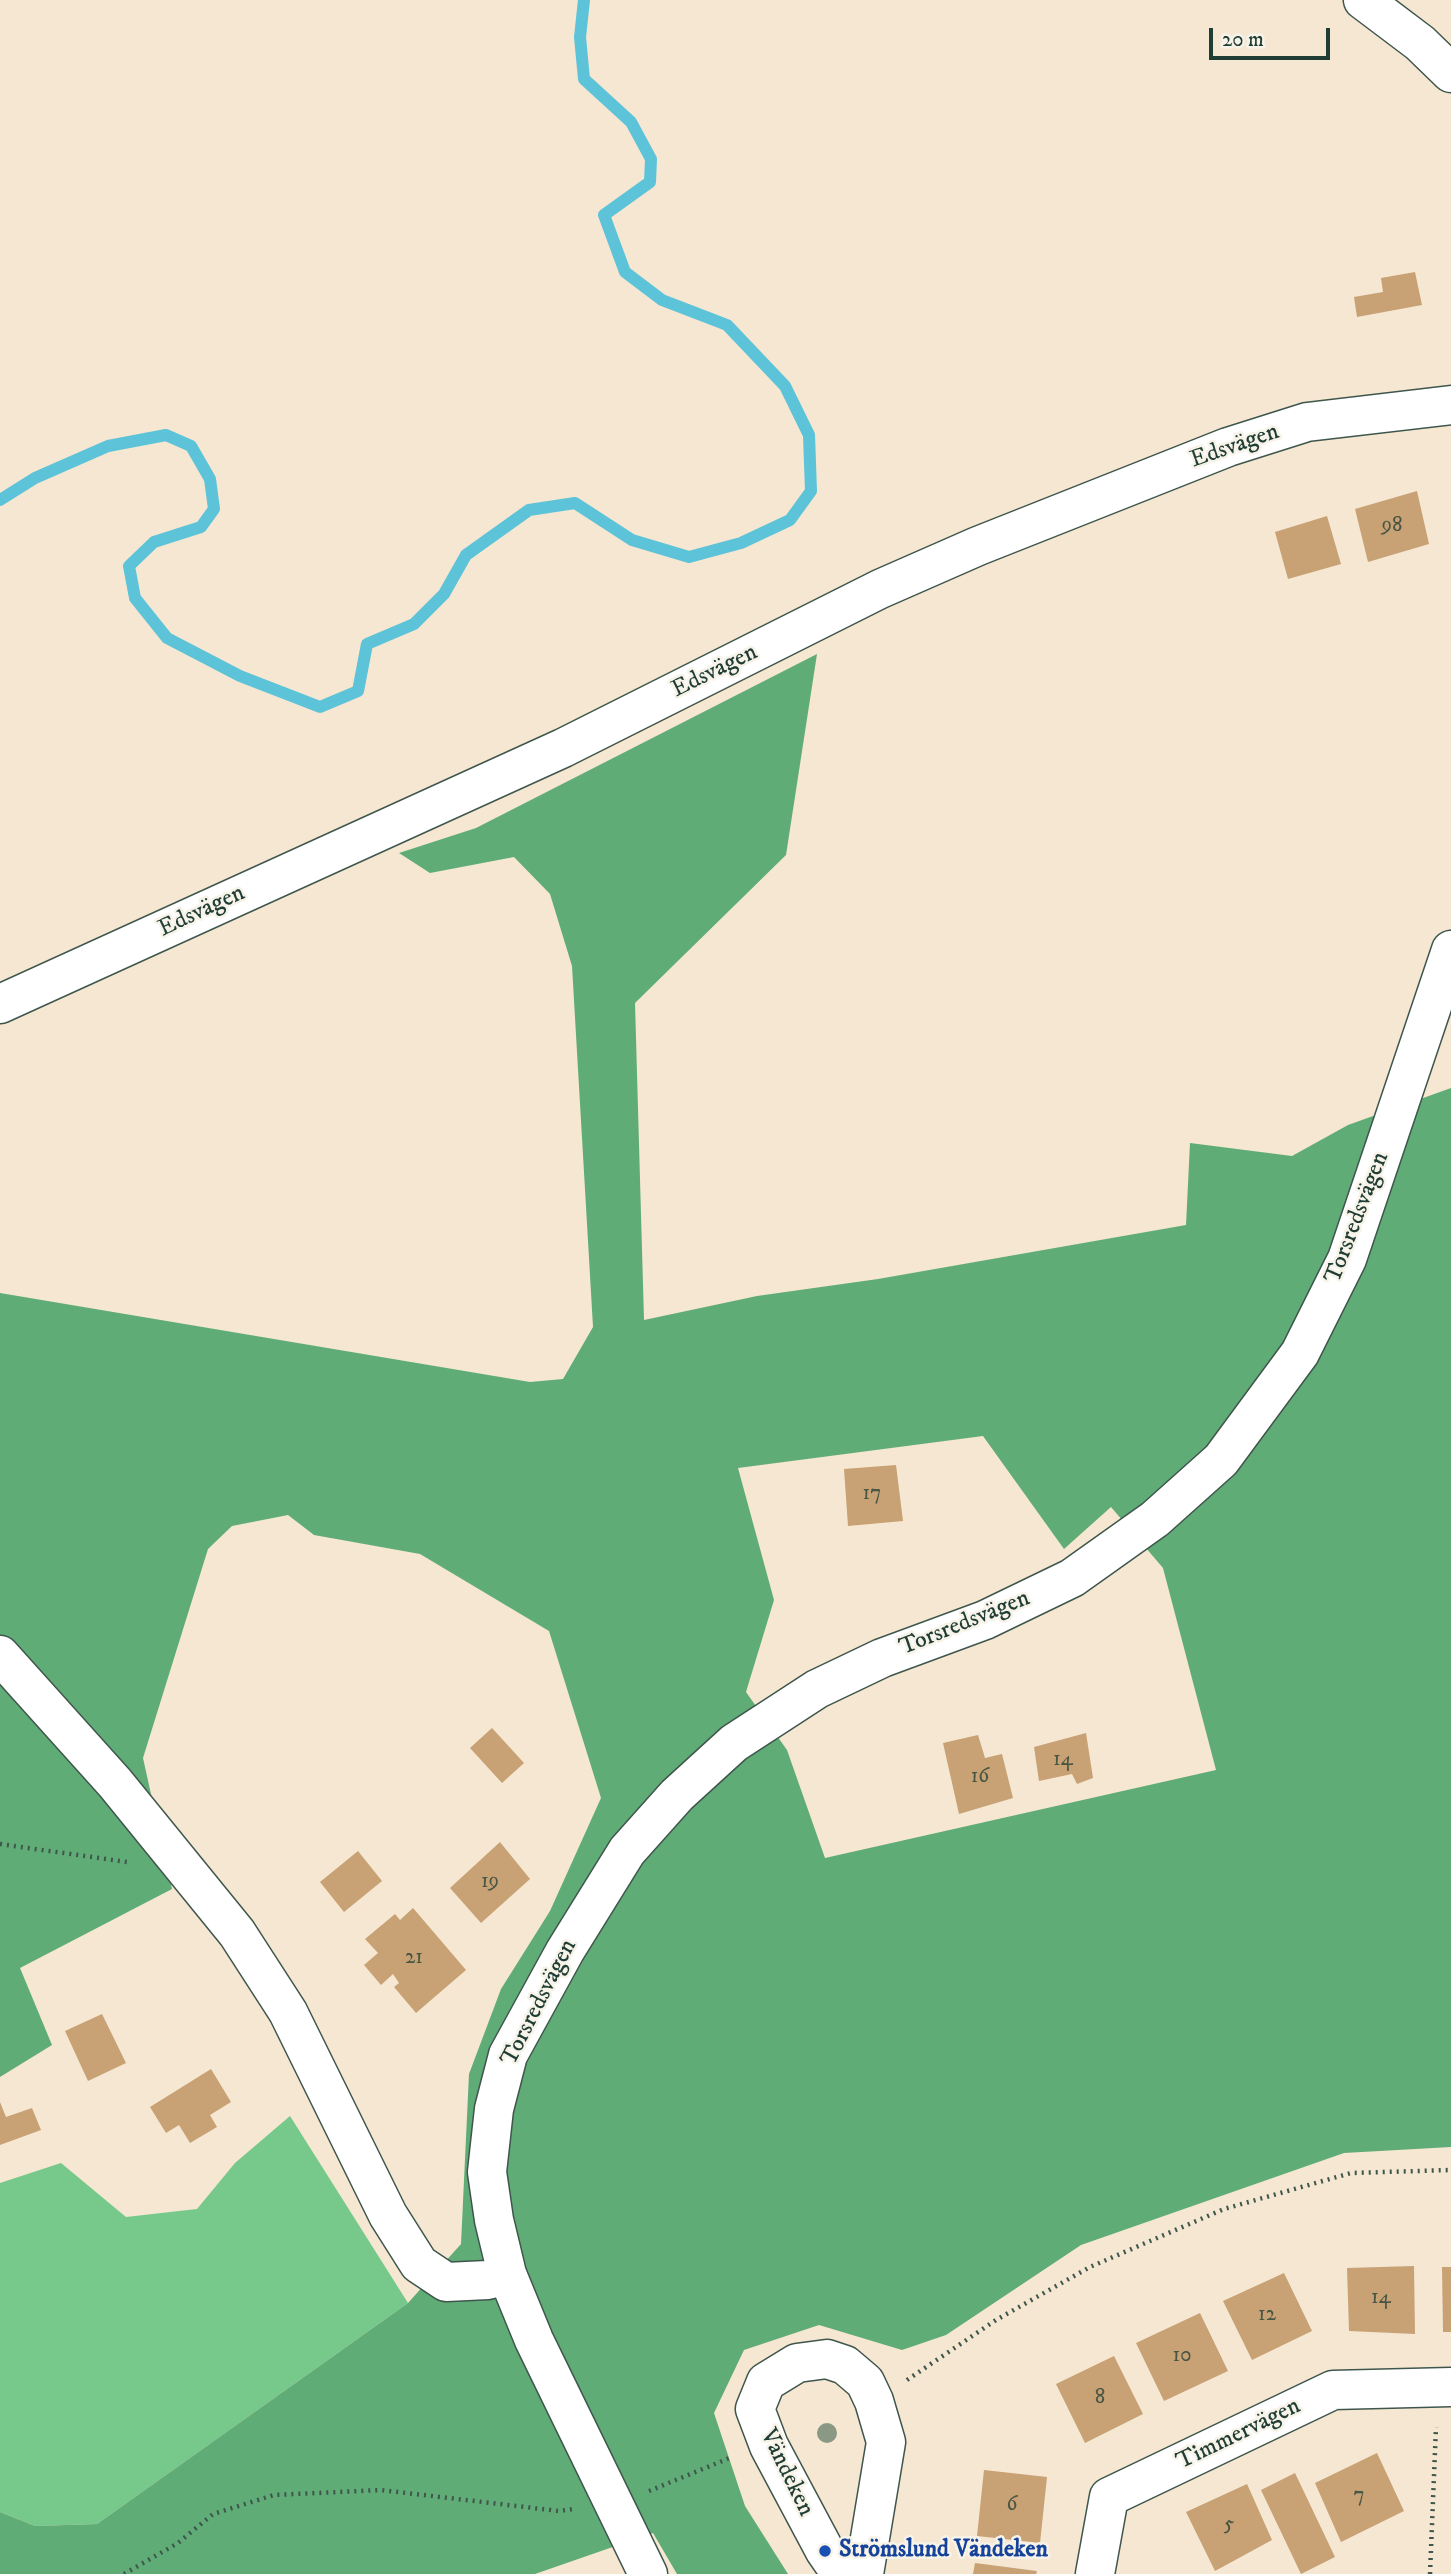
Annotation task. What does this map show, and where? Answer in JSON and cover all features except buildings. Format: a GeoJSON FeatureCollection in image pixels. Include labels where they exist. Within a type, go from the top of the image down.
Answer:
{"type":"FeatureCollection","features":[{"type":"Feature","properties":{"kind":"street"},"geometry":{"type":"LineString","coordinates":[[1371,3],[1420,43],[1451,73]]}},
{"type":"Feature","properties":{"kind":"street","name":"Edsvägen"},"geometry":{"type":"LineString","coordinates":[[0,1004],[563,748],[880,589],[978,546],[1228,447],[1307,422],[1451,405]]}},
{"type":"Feature","properties":{"kind":"street","name":"Torsredsvägen"},"geometry":{"type":"LineString","coordinates":[[648,2574],[534,2340],[507,2274],[494,2220],[487,2172],[494,2109],[508,2055],[565,1951],[627,1851],[677,1795],[734,1743],[817,1689],[882,1658],[985,1620],[1072,1578],[1155,1519],[1221,1460],[1300,1353],[1347,1259],[1451,950]]}},
{"type":"Feature","properties":{"kind":"street"},"geometry":{"type":"LineString","coordinates":[[0,1655],[115,1783],[237,1933],[288,2012],[388,2215],[419,2264],[446,2282],[488,2280],[507,2274]]}},
{"type":"Feature","properties":{"kind":"street","name":"Vändeken"},"geometry":{"type":"LineString","coordinates":[[841,2574],[825,2551],[769,2446],[755,2409],[766,2382],[797,2362],[827,2359],[845,2365],[865,2382],[874,2401],[886,2442],[864,2574]]}},
{"type":"Feature","properties":{"kind":"street","name":"Timmervägen"},"geometry":{"type":"LineString","coordinates":[[1095,2574],[1109,2497],[1333,2390],[1445,2387]]}},
{"type":"Feature","properties":{"kind":"path"},"geometry":{"type":"LineString","coordinates":[[0,1843],[163,1868],[179,1861]]}},
{"type":"Feature","properties":{"kind":"path"},"geometry":{"type":"LineString","coordinates":[[874,2401],[996,2320],[1090,2267],[1224,2209],[1351,2173],[1451,2170]]}},
{"type":"Feature","properties":{"kind":"path"},"geometry":{"type":"LineString","coordinates":[[1430,2574],[1445,2387]]}},
{"type":"Feature","properties":{"kind":"path"},"geometry":{"type":"LineString","coordinates":[[124,2574],[178,2543],[213,2514],[274,2495],[381,2490],[559,2511],[615,2504],[734,2456],[769,2446]]}},
{"type":"Feature","properties":{"kind":"green space"},"geometry":{"type":"Polygon","coordinates":[[[817,654],[786,855],[635,1003],[644,1320],[757,1296],[878,1279],[1186,1225],[1190,1143],[1292,1156],[1348,1125],[1451,1088],[1451,2147],[1344,2153],[1081,2245],[946,2335],[902,2350],[819,2325],[744,2350],[714,2413],[745,2506],[788,2574],[677,2574],[653,2533],[535,2574],[0,2574],[0,2512],[35,2526],[97,2524],[408,2303],[461,2244],[469,2074],[501,1989],[550,1911],[601,1798],[549,1631],[420,1554],[314,1535],[288,1515],[232,1526],[208,1549],[143,1758],[172,1889],[20,1968],[52,2045],[0,2077],[0,1293],[530,1382],[563,1379],[593,1327],[572,966],[550,894],[514,857],[430,873],[399,853],[476,828],[817,654]],[[983,1436],[738,1468],[774,1600],[746,1692],[787,1750],[825,1858],[1216,1770],[1163,1568],[1111,1507],[1064,1549],[983,1436]]]}},
{"type":"Feature","properties":{"kind":"green space"},"geometry":{"type":"Polygon","coordinates":[[[290,2116],[408,2303],[97,2524],[35,2526],[0,2512],[0,2183],[61,2163],[126,2217],[197,2209],[235,2163],[290,2116]]]}},
{"type":"Feature","properties":{"kind":"waterway"},"geometry":{"type":"LineString","coordinates":[[0,500],[35,478],[108,446],[166,435],[191,446],[210,479],[214,509],[201,527],[154,542],[129,566],[135,598],[167,638],[240,676],[320,707],[358,691],[367,644],[414,624],[444,594],[466,555],[529,510],[575,503],[632,540],[689,557],[741,543],[790,520],[811,491],[809,435],[785,386],[727,325],[662,300],[625,272],[604,215],[650,182],[651,159],[631,122],[584,79],[580,37],[584,0]]}},
{"type":"Feature","properties":{"kind":"place","name":"Strömslund Vändeken"},"geometry":{"type":"Point","coordinates":[825,2551]}}]}
